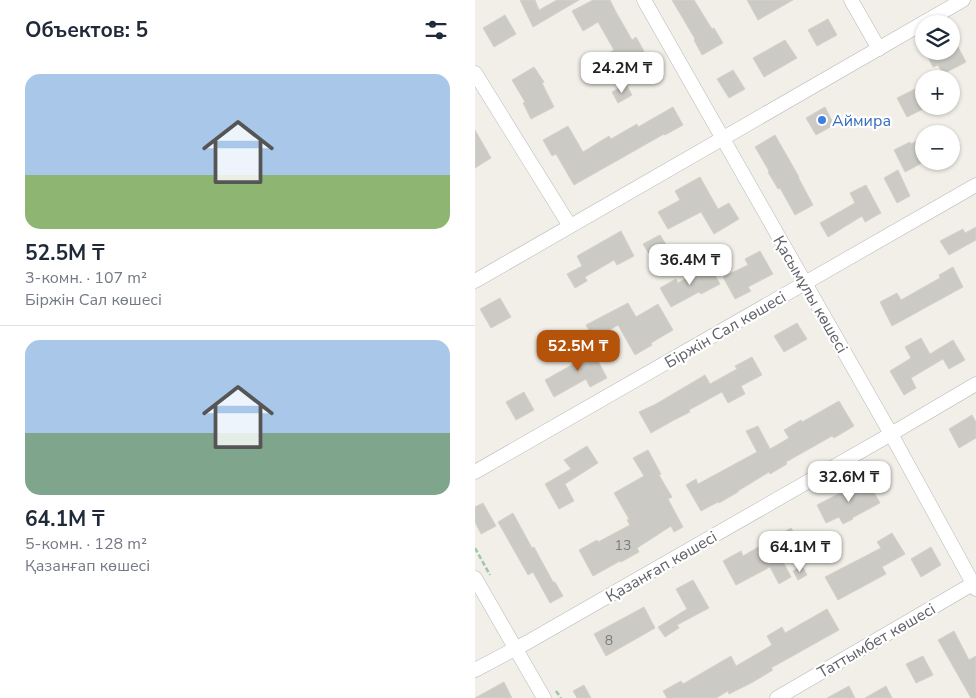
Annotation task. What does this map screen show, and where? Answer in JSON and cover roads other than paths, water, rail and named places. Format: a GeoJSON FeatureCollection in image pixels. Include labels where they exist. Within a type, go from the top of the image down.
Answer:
{"type":"FeatureCollection","features":[{"type":"Feature","properties":{"kind":"street","name":"Қасымұлы көшесі"},"geometry":{"type":"LineString","coordinates":[[644,0],[975,585]]}},
{"type":"Feature","properties":{"kind":"street"},"geometry":{"type":"LineString","coordinates":[[851,0],[879,49]]}},
{"type":"Feature","properties":{"kind":"street"},"geometry":{"type":"LineString","coordinates":[[475,281],[963,0]]}},
{"type":"Feature","properties":{"kind":"street"},"geometry":{"type":"LineString","coordinates":[[475,73],[570,226]]}},
{"type":"Feature","properties":{"kind":"street","name":"Біржін Сал көшесі"},"geometry":{"type":"LineString","coordinates":[[475,472],[976,185]]}},
{"type":"Feature","properties":{"kind":"street","name":"Қазанғап көшесі"},"geometry":{"type":"LineString","coordinates":[[475,670],[976,384]]}},
{"type":"Feature","properties":{"kind":"street"},"geometry":{"type":"LineString","coordinates":[[475,578],[544,698]]}},
{"type":"Feature","properties":{"kind":"street","name":"Таттымбет көшесі"},"geometry":{"type":"LineString","coordinates":[[777,698],[975,585]]}},
{"type":"Feature","properties":{"kind":"place","name":"Аймира"},"geometry":{"type":"Point","coordinates":[822,120]}}]}
